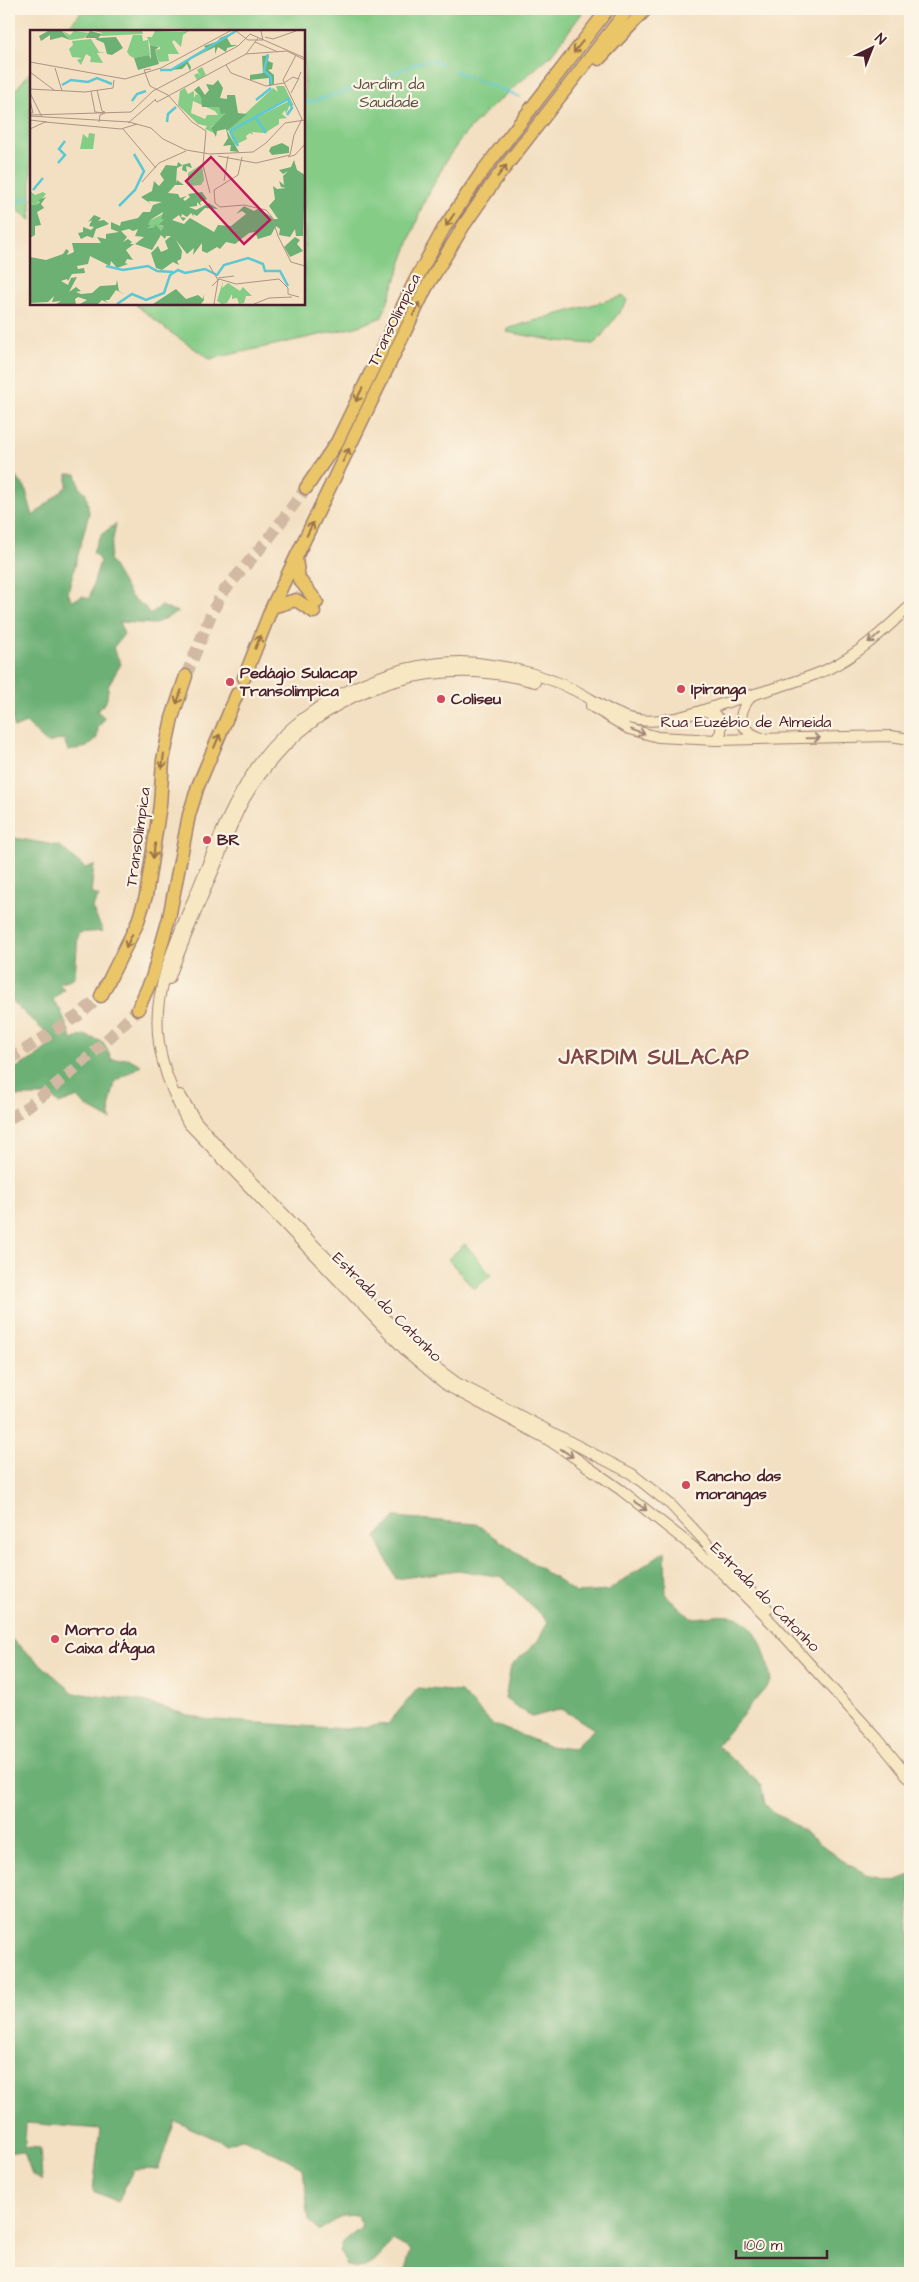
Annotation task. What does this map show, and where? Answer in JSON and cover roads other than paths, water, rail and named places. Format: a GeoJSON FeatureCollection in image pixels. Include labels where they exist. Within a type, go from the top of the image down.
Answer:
{"type":"FeatureCollection","features":[{"type":"Feature","properties":{"kind":"highway","name":"TransOlímpica"},"geometry":{"type":"LineString","coordinates":[[306,488],[337,442],[415,281],[444,228],[482,172],[608,9]]}},
{"type":"Feature","properties":{"kind":"highway","name":"TransOlímpica"},"geometry":{"type":"LineString","coordinates":[[244,678],[272,607],[426,288],[484,195],[628,9]]}},
{"type":"Feature","properties":{"kind":"highway"},"geometry":{"type":"LineString","coordinates":[[529,136],[538,132],[601,56],[646,9]]}},
{"type":"Feature","properties":{"kind":"highway"},"geometry":{"type":"LineString","coordinates":[[272,607],[296,600],[315,607],[299,579],[296,558]]}},
{"type":"Feature","properties":{"kind":"highway","name":"TransOlímpica"},"geometry":{"type":"LineString","coordinates":[[101,996],[137,924],[146,896],[158,822],[163,760],[172,718],[186,676]]}},
{"type":"Feature","properties":{"kind":"highway"},"geometry":{"type":"LineString","coordinates":[[138,1009],[152,978],[169,918],[188,815],[198,786],[237,694]]}},
{"type":"Feature","properties":{"kind":"main road"},"geometry":{"type":"LineString","coordinates":[[260,768],[274,745],[293,727],[344,692],[383,675],[459,662],[511,668],[548,679],[617,713],[636,720],[663,720],[782,687],[828,669],[854,654],[886,629],[910,606]]}},
{"type":"Feature","properties":{"kind":"main road","name":"Rua Euzébio de Almeida"},"geometry":{"type":"LineString","coordinates":[[260,768],[320,716],[361,693],[385,683],[407,677],[464,670],[496,674],[546,685],[564,692],[629,729],[658,737],[716,740],[891,736],[910,739]]}},
{"type":"Feature","properties":{"kind":"main road"},"geometry":{"type":"LineString","coordinates":[[752,695],[743,707],[742,725],[753,735],[764,739]]}},
{"type":"Feature","properties":{"kind":"main road"},"geometry":{"type":"LineString","coordinates":[[703,710],[714,714],[721,721],[721,732],[716,740]]}},
{"type":"Feature","properties":{"kind":"main road","name":"Estrada do Catonho"},"geometry":{"type":"LineString","coordinates":[[260,768],[234,822],[169,979],[162,1022],[164,1042],[170,1071],[180,1095],[196,1121],[417,1351],[438,1369],[458,1383],[632,1474],[672,1505],[882,1733],[910,1768]]}},
{"type":"Feature","properties":{"kind":"main road","name":"Estrada do Catonho"},"geometry":{"type":"LineString","coordinates":[[260,768],[237,798],[176,939],[163,976],[158,1002],[157,1030],[164,1072],[188,1122],[407,1352],[429,1372],[446,1385],[547,1439],[621,1490],[708,1559],[752,1602],[877,1738],[910,1779]]}},
{"type":"Feature","properties":{"kind":"main road"},"geometry":{"type":"LineString","coordinates":[[621,1490],[616,1484],[618,1476],[624,1472],[632,1474]]}},
{"type":"Feature","properties":{"kind":"main road"},"geometry":{"type":"LineString","coordinates":[[662,1522],[671,1523],[676,1520],[676,1514],[672,1505]]}},
{"type":"Feature","properties":{"kind":"waterway"},"geometry":{"type":"LineString","coordinates":[[387,76],[422,62],[436,61],[442,64]]}},
{"type":"Feature","properties":{"kind":"waterway"},"geometry":{"type":"LineString","coordinates":[[454,71],[520,97]]}},
{"type":"Feature","properties":{"kind":"waterway"},"geometry":{"type":"LineString","coordinates":[[305,104],[362,86]]}},
{"type":"Feature","properties":{"kind":"waterway"},"geometry":{"type":"LineString","coordinates":[[9,204],[30,197]]}},
{"type":"Feature","properties":{"kind":"tunnel"},"geometry":{"type":"LineString","coordinates":[[186,676],[212,612],[224,591],[269,538],[306,488]]}},
{"type":"Feature","properties":{"kind":"tunnel"},"geometry":{"type":"LineString","coordinates":[[9,1060],[79,1015],[101,996]]}},
{"type":"Feature","properties":{"kind":"tunnel"},"geometry":{"type":"LineString","coordinates":[[9,1119],[76,1068],[138,1009]]}},
{"type":"Feature","properties":{"kind":"place","name":"Pedágio Sulacap Transolimpica"},"geometry":{"type":"Point","coordinates":[230,682]}},
{"type":"Feature","properties":{"kind":"place","name":"Ipiranga"},"geometry":{"type":"Point","coordinates":[681,689]}},
{"type":"Feature","properties":{"kind":"place","name":"Coliseu"},"geometry":{"type":"Point","coordinates":[441,699]}},
{"type":"Feature","properties":{"kind":"place","name":"BR"},"geometry":{"type":"Point","coordinates":[207,840]}},
{"type":"Feature","properties":{"kind":"place","name":"Rancho das morangas"},"geometry":{"type":"Point","coordinates":[686,1485]}},
{"type":"Feature","properties":{"kind":"place","name":"Morro da Caixa d'Água"},"geometry":{"type":"Point","coordinates":[55,1639]}},
{"type":"Feature","properties":{"kind":"district","name":"JARDIM SULACAP"},"geometry":{"type":"Point","coordinates":[654,1057]}},
{"type":"Feature","properties":{"kind":"park label","name":"Jardim da Saudade"},"geometry":{"type":"Point","coordinates":[389,93]}}]}
